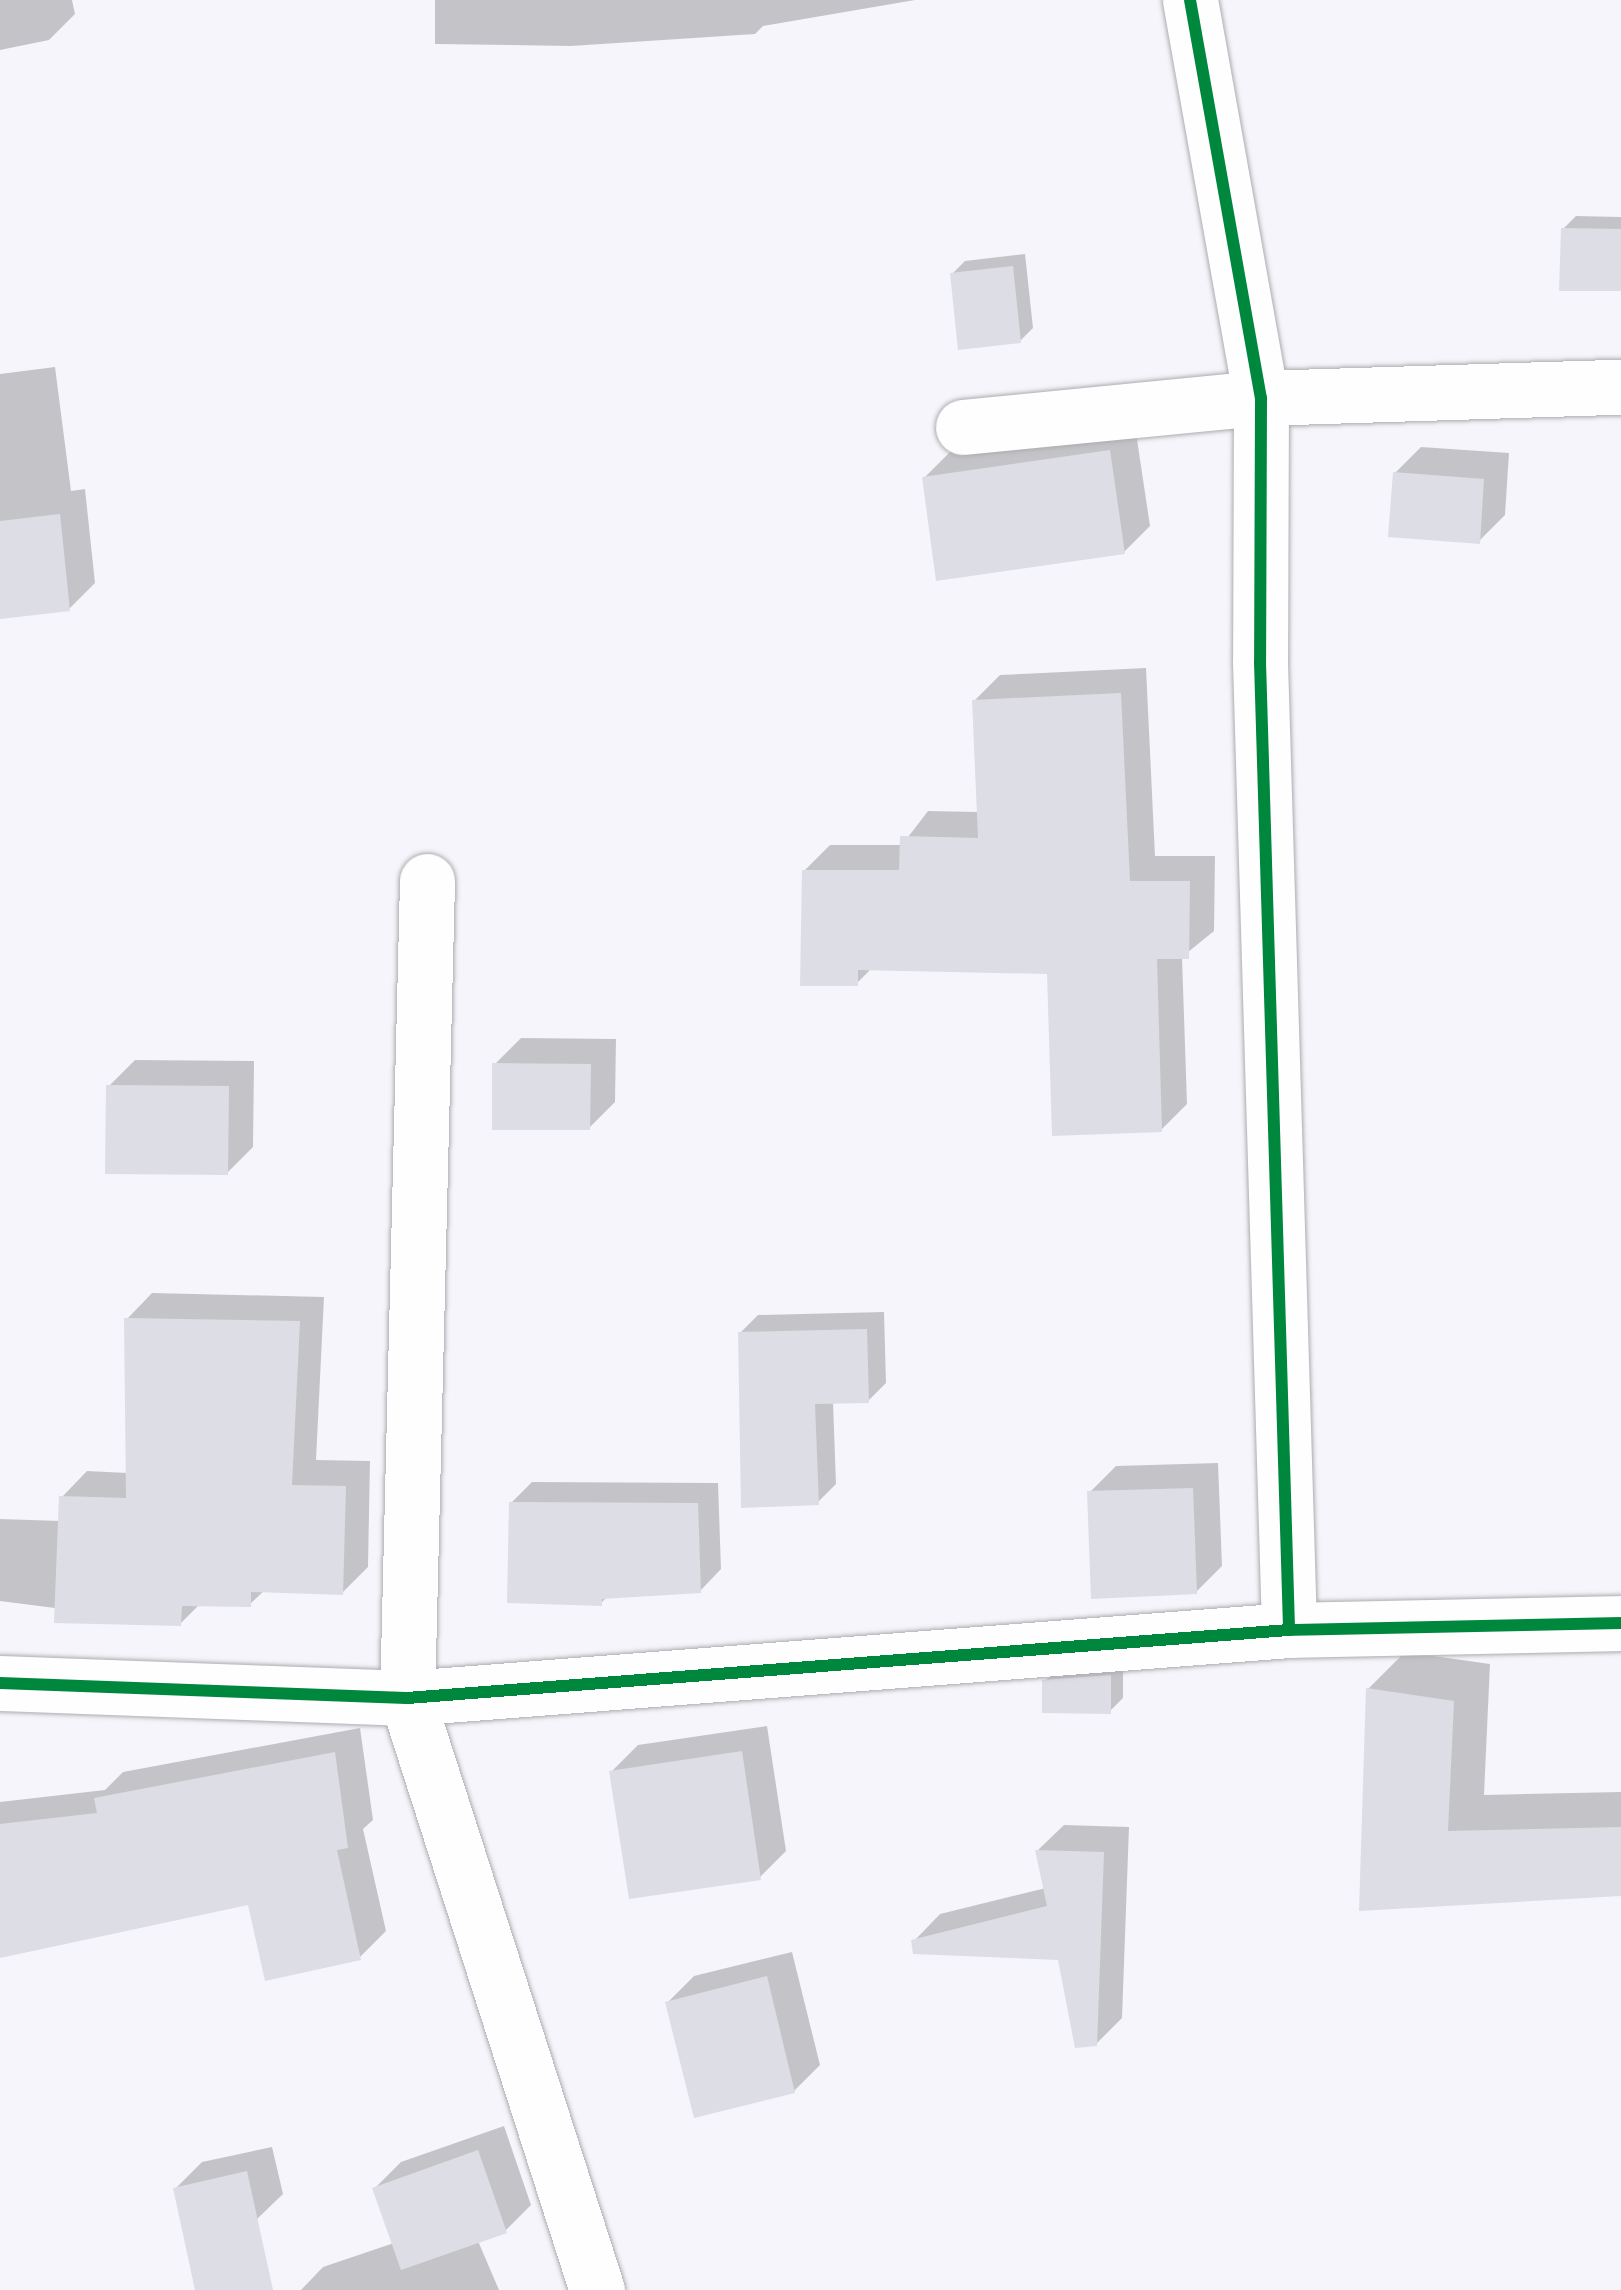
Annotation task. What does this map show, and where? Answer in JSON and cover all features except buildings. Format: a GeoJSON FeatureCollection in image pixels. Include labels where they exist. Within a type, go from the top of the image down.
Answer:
{"type":"FeatureCollection","features":[{"type":"Feature","properties":{"kind":"street"},"geometry":{"type":"LineString","coordinates":[[1190,0],[1262,398],[1260,662],[1289,1630]]}},
{"type":"Feature","properties":{"kind":"street"},"geometry":{"type":"LineString","coordinates":[[963,427],[1262,398],[1621,387]]}},
{"type":"Feature","properties":{"kind":"street"},"geometry":{"type":"LineString","coordinates":[[428,880],[408,1698],[598,2290]]}},
{"type":"Feature","properties":{"kind":"street"},"geometry":{"type":"LineString","coordinates":[[0,1683],[408,1698],[1289,1630],[1621,1623]]}},
{"type":"Feature","properties":{"kind":"cycle path"},"geometry":{"type":"LineString","coordinates":[[1190,0],[1261,398],[1260,662],[1289,1630]]}},
{"type":"Feature","properties":{"kind":"cycle path"},"geometry":{"type":"LineString","coordinates":[[0,1683],[407,1698],[1289,1630],[1621,1623]]}}]}
